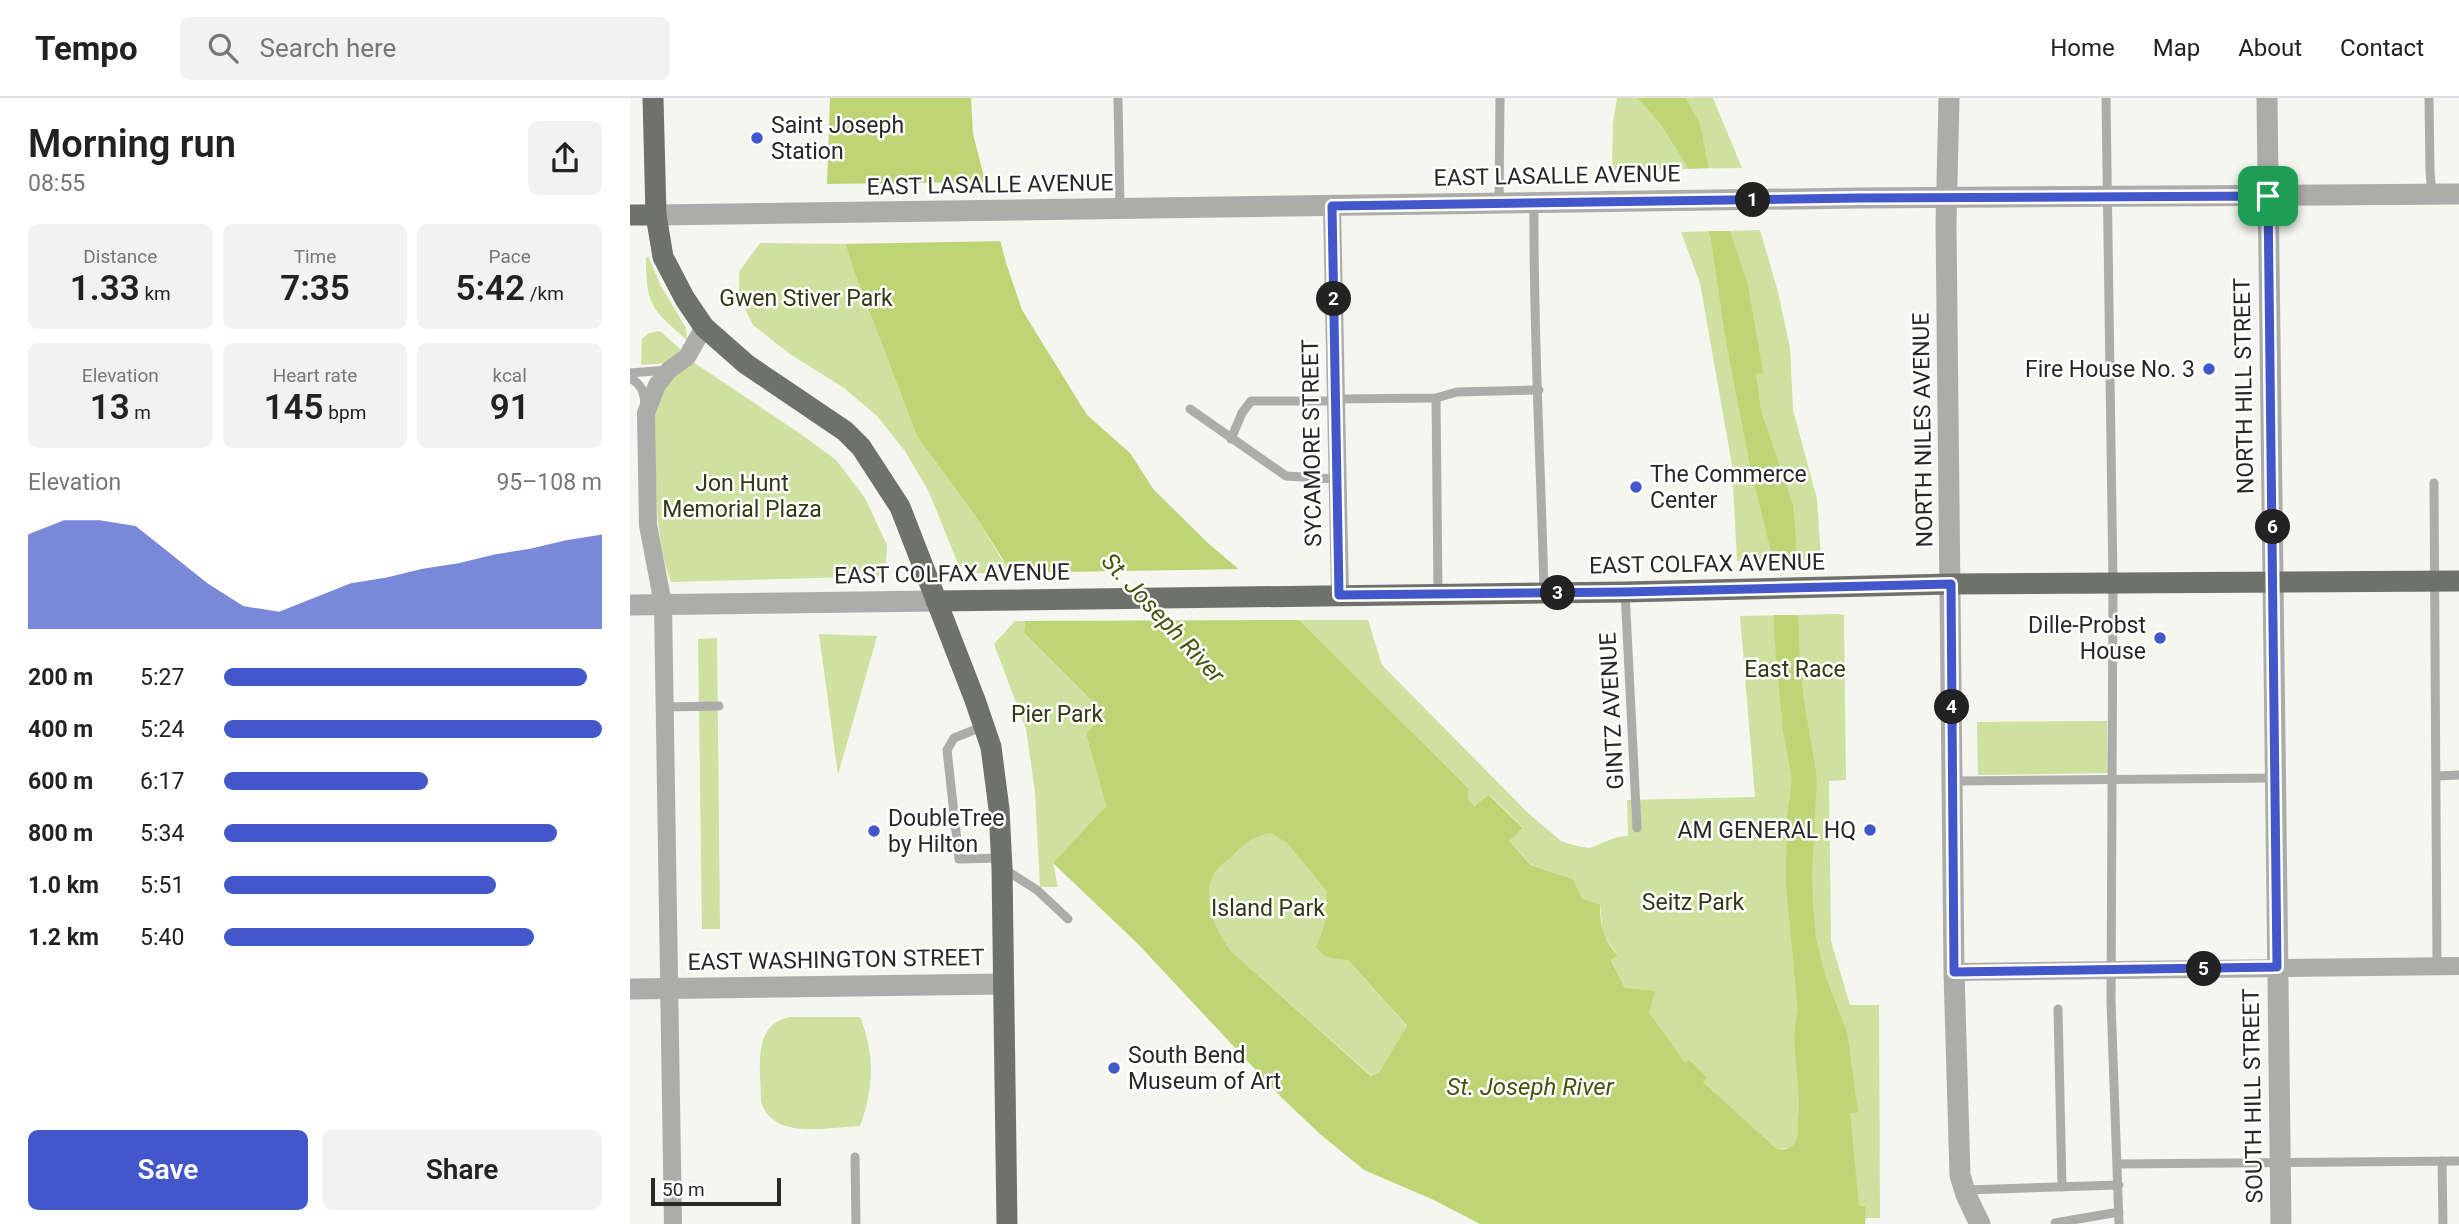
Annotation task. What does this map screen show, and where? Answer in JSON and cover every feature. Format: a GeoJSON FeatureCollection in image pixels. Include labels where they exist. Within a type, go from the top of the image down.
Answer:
{"type":"FeatureCollection","features":[{"type":"Feature","properties":{"kind":"main road"},"geometry":{"type":"LineString","coordinates":[[653,98],[656,215],[663,257],[685,299],[704,327],[746,364],[818,411],[861,447],[900,508],[984,726],[995,772],[1002,863],[1007,1224]]}},
{"type":"Feature","properties":{"kind":"main road"},"geometry":{"type":"LineString","coordinates":[[630,215],[656,215]]}},
{"type":"Feature","properties":{"kind":"main road","name":"EAST COLFAX AVENUE"},"geometry":{"type":"LineString","coordinates":[[936,601],[1625,592],[1951,584],[2459,581]]}},
{"type":"Feature","properties":{"kind":"street","name":"NORTH NILES AVENUE"},"geometry":{"type":"LineString","coordinates":[[1949,98],[1946,198],[1954,972],[1959,1154],[1960,1175],[1980,1224]]}},
{"type":"Feature","properties":{"kind":"street","name":"NORTH HILL STREET"},"geometry":{"type":"LineString","coordinates":[[2267,98],[2277,967]]}},
{"type":"Feature","properties":{"kind":"street","name":"EAST LASALLE AVENUE"},"geometry":{"type":"LineString","coordinates":[[656,215],[1499,203],[2459,194]]}},
{"type":"Feature","properties":{"kind":"street","name":"SYCAMORE STREET"},"geometry":{"type":"LineString","coordinates":[[1332,206],[1339,595]]}},
{"type":"Feature","properties":{"kind":"street"},"geometry":{"type":"LineString","coordinates":[[673,1224],[663,604],[648,525],[646,413],[652,394],[669,370],[687,356],[704,327]]}},
{"type":"Feature","properties":{"kind":"street","name":"EAST COLFAX AVENUE"},"geometry":{"type":"LineString","coordinates":[[630,605],[936,601]]}},
{"type":"Feature","properties":{"kind":"street"},"geometry":{"type":"LineString","coordinates":[[1954,972],[2459,966]]}},
{"type":"Feature","properties":{"kind":"street","name":"SOUTH HILL STREET"},"geometry":{"type":"LineString","coordinates":[[2277,967],[2281,1224]]}},
{"type":"Feature","properties":{"kind":"street","name":"EAST WASHINGTON STREET"},"geometry":{"type":"LineString","coordinates":[[630,989],[1003,984]]}},
{"type":"Feature","properties":{"kind":"lane"},"geometry":{"type":"LineString","coordinates":[[1118,98],[1121,209]]}},
{"type":"Feature","properties":{"kind":"lane"},"geometry":{"type":"LineString","coordinates":[[1499,203],[1500,98]]}},
{"type":"Feature","properties":{"kind":"lane"},"geometry":{"type":"LineString","coordinates":[[2106,98],[2113,583],[2111,970],[2119,1224]]}},
{"type":"Feature","properties":{"kind":"lane"},"geometry":{"type":"LineString","coordinates":[[2429,98],[2432,194]]}},
{"type":"Feature","properties":{"kind":"lane"},"geometry":{"type":"LineString","coordinates":[[1534,203],[1535,353],[1539,390],[1544,593]]}},
{"type":"Feature","properties":{"kind":"lane"},"geometry":{"type":"LineString","coordinates":[[630,373],[669,370]]}},
{"type":"Feature","properties":{"kind":"lane"},"geometry":{"type":"LineString","coordinates":[[630,379],[639,383],[644,391],[646,413]]}},
{"type":"Feature","properties":{"kind":"lane"},"geometry":{"type":"LineString","coordinates":[[1231,439],[1242,413],[1251,401],[1436,398],[1457,392],[1539,390]]}},
{"type":"Feature","properties":{"kind":"lane"},"geometry":{"type":"LineString","coordinates":[[1436,398],[1438,594]]}},
{"type":"Feature","properties":{"kind":"lane"},"geometry":{"type":"LineString","coordinates":[[1190,410],[1286,476],[1337,479]]}},
{"type":"Feature","properties":{"kind":"lane"},"geometry":{"type":"LineString","coordinates":[[2434,483],[2437,966]]}},
{"type":"Feature","properties":{"kind":"lane","name":"GINTZ AVENUE"},"geometry":{"type":"LineString","coordinates":[[1625,592],[1637,828]]}},
{"type":"Feature","properties":{"kind":"lane"},"geometry":{"type":"LineString","coordinates":[[665,707],[719,706]]}},
{"type":"Feature","properties":{"kind":"lane"},"geometry":{"type":"LineString","coordinates":[[984,726],[954,738],[947,750],[959,859],[1002,863],[1068,919]]}},
{"type":"Feature","properties":{"kind":"lane"},"geometry":{"type":"LineString","coordinates":[[2437,776],[2459,775]]}},
{"type":"Feature","properties":{"kind":"lane"},"geometry":{"type":"LineString","coordinates":[[1952,781],[2276,778]]}},
{"type":"Feature","properties":{"kind":"lane"},"geometry":{"type":"LineString","coordinates":[[2058,1009],[2062,1187]]}},
{"type":"Feature","properties":{"kind":"lane"},"geometry":{"type":"LineString","coordinates":[[855,1157],[856,1224]]}},
{"type":"Feature","properties":{"kind":"lane"},"geometry":{"type":"LineString","coordinates":[[2442,1161],[2443,1224]]}},
{"type":"Feature","properties":{"kind":"lane"},"geometry":{"type":"LineString","coordinates":[[2118,1164],[2459,1161]]}},
{"type":"Feature","properties":{"kind":"lane"},"geometry":{"type":"LineString","coordinates":[[1965,1190],[2119,1185]]}},
{"type":"Feature","properties":{"kind":"lane"},"geometry":{"type":"LineString","coordinates":[[2054,1224],[2119,1212]]}},
{"type":"Feature","properties":{"kind":"green space"},"geometry":{"type":"Polygon","coordinates":[[[1617,98],[1713,98],[1742,168],[1612,170],[1613,123],[1617,98]]]}},
{"type":"Feature","properties":{"kind":"green space"},"geometry":{"type":"Polygon","coordinates":[[[1760,230],[1778,292],[1790,348],[1793,410],[1817,499],[1821,560],[1737,561],[1732,465],[1700,283],[1681,232],[1760,230]]]}},
{"type":"Feature","properties":{"kind":"green space","name":"Gwen Stiver Park"},"geometry":{"type":"Polygon","coordinates":[[[760,243],[846,244],[917,436],[976,517],[1010,573],[976,573],[958,564],[929,492],[905,451],[877,416],[844,388],[790,354],[753,325],[739,297],[739,272],[760,243]]]}},
{"type":"Feature","properties":{"kind":"green space"},"geometry":{"type":"Polygon","coordinates":[[[648,256],[661,286],[686,328],[687,340],[653,305],[647,287],[648,256]]]}},
{"type":"Feature","properties":{"kind":"green space"},"geometry":{"type":"Polygon","coordinates":[[[660,331],[681,350],[668,363],[641,365],[642,339],[649,333],[660,331]]]}},
{"type":"Feature","properties":{"kind":"green space","name":"Jon Hunt Memorial Plaza"},"geometry":{"type":"Polygon","coordinates":[[[693,362],[836,460],[865,498],[887,545],[885,576],[671,582],[658,521],[654,414],[667,383],[693,362]]]}},
{"type":"Feature","properties":{"kind":"green space"},"geometry":{"type":"Polygon","coordinates":[[[1844,615],[1846,780],[1829,781],[1831,941],[1850,1005],[1879,1005],[1880,1218],[1865,1218],[1866,1206],[1859,1206],[1789,1148],[1777,1149],[1703,1082],[1706,1078],[1685,1063],[1673,1050],[1649,1012],[1625,988],[1611,959],[1618,955],[1603,935],[1600,904],[1581,899],[1573,879],[1532,865],[1509,841],[1523,827],[1490,795],[1476,806],[1468,799],[1469,789],[1299,620],[1368,620],[1382,665],[1528,813],[1561,841],[1590,848],[1617,837],[1628,836],[1627,800],[1755,797],[1740,616],[1844,615]]]}},
{"type":"Feature","properties":{"kind":"green space","name":"Pier Park"},"geometry":{"type":"Polygon","coordinates":[[[1015,621],[1025,621],[1024,633],[1105,714],[1086,734],[1106,806],[1053,863],[1058,887],[1040,887],[1035,792],[1026,729],[994,644],[1015,621]]]}},
{"type":"Feature","properties":{"kind":"green space"},"geometry":{"type":"Polygon","coordinates":[[[819,634],[877,636],[838,775],[819,634]]]}},
{"type":"Feature","properties":{"kind":"green space"},"geometry":{"type":"Polygon","coordinates":[[[717,638],[720,929],[702,929],[698,639],[717,638]]]}},
{"type":"Feature","properties":{"kind":"green space"},"geometry":{"type":"Polygon","coordinates":[[[2107,721],[2108,773],[1978,775],[1977,722],[2107,721]]]}},
{"type":"Feature","properties":{"kind":"green space","name":"Island Park"},"geometry":{"type":"Polygon","coordinates":[[[1270,833],[1287,843],[1327,892],[1326,957],[1349,961],[1407,1027],[1379,1073],[1372,1076],[1233,953],[1216,925],[1209,904],[1209,893],[1216,871],[1245,844],[1270,833]]]}},
{"type":"Feature","properties":{"kind":"green space"},"geometry":{"type":"Polygon","coordinates":[[[790,1017],[860,1017],[868,1044],[871,1072],[868,1099],[860,1126],[803,1129],[777,1122],[767,1114],[761,1101],[761,1050],[769,1029],[778,1021],[790,1017]]]}},
{"type":"Feature","properties":{"kind":"water","name":"St. Joseph River"},"geometry":{"type":"Polygon","coordinates":[[[830,98],[971,98],[973,134],[1006,263],[1022,310],[1087,415],[1130,453],[1154,490],[1209,544],[1299,620],[1469,789],[1468,799],[1475,806],[1489,795],[1523,828],[1509,841],[1531,865],[1573,879],[1582,899],[1600,904],[1603,932],[1618,955],[1611,960],[1625,988],[1655,991],[1649,1012],[1685,1063],[1689,1060],[1707,1078],[1703,1082],[1777,1149],[1783,1149],[1792,1146],[1798,1134],[1799,1092],[1794,1038],[1798,1011],[1786,885],[1787,817],[1792,779],[1783,731],[1774,632],[1772,556],[1750,465],[1726,342],[1711,239],[1687,166],[1660,123],[1638,98],[1686,98],[1700,124],[1708,165],[1748,285],[1763,373],[1756,374],[1761,411],[1793,505],[1800,665],[1817,778],[1812,873],[1816,938],[1825,975],[1847,1032],[1858,1112],[1850,1113],[1859,1206],[1866,1206],[1865,1224],[1480,1224],[1434,1200],[1364,1170],[1282,1098],[1138,944],[1053,863],[1106,806],[1086,734],[1105,714],[1024,633],[1025,621],[1010,573],[1002,558],[976,517],[917,436],[855,274],[827,184],[830,98]],[[1270,833],[1258,837],[1245,844],[1218,869],[1209,893],[1209,904],[1216,925],[1233,953],[1371,1076],[1379,1073],[1407,1026],[1349,961],[1326,957],[1316,947],[1325,924],[1327,892],[1287,843],[1270,833]]]}},
{"type":"Feature","properties":{"kind":"pier"},"geometry":{"type":"Polygon","coordinates":[[[1713,168],[1733,231],[1705,231],[1685,169],[1713,168]]]}},
{"type":"Feature","properties":{"kind":"pier"},"geometry":{"type":"Polygon","coordinates":[[[988,182],[1004,241],[843,244],[824,184],[988,182]]]}},
{"type":"Feature","properties":{"kind":"pier"},"geometry":{"type":"Polygon","coordinates":[[[1800,560],[1802,615],[1770,615],[1769,561],[1800,560]]]}},
{"type":"Feature","properties":{"kind":"pier"},"geometry":{"type":"Polygon","coordinates":[[[1245,569],[1304,620],[1021,621],[1006,573],[1245,569]]]}},
{"type":"Feature","properties":{"kind":"place","name":"Saint Joseph Station"},"geometry":{"type":"Point","coordinates":[757,138]}},
{"type":"Feature","properties":{"kind":"place","name":"Fire House No. 3"},"geometry":{"type":"Point","coordinates":[2209,369]}},
{"type":"Feature","properties":{"kind":"place","name":"The Commerce Center"},"geometry":{"type":"Point","coordinates":[1636,487]}},
{"type":"Feature","properties":{"kind":"place","name":"Dille-Probst House"},"geometry":{"type":"Point","coordinates":[2160,638]}},
{"type":"Feature","properties":{"kind":"place","name":"AM GENERAL HQ"},"geometry":{"type":"Point","coordinates":[1870,830]}},
{"type":"Feature","properties":{"kind":"place","name":"DoubleTree by Hilton"},"geometry":{"type":"Point","coordinates":[874,831]}},
{"type":"Feature","properties":{"kind":"place","name":"South Bend Museum of Art"},"geometry":{"type":"Point","coordinates":[1114,1068]}},
{"type":"Feature","properties":{"kind":"route"},"geometry":{"type":"LineString","coordinates":[[2268,196],[2277,967],[1954,972],[1951,584],[1625,592],[1339,595],[1332,206],[1859,198],[2268,196]]}},
{"type":"Feature","properties":{"kind":"park label","name":"East Race"},"geometry":{"type":"Point","coordinates":[1795,669]}},
{"type":"Feature","properties":{"kind":"park label","name":"Seitz Park"},"geometry":{"type":"Point","coordinates":[1693,902]}}]}
